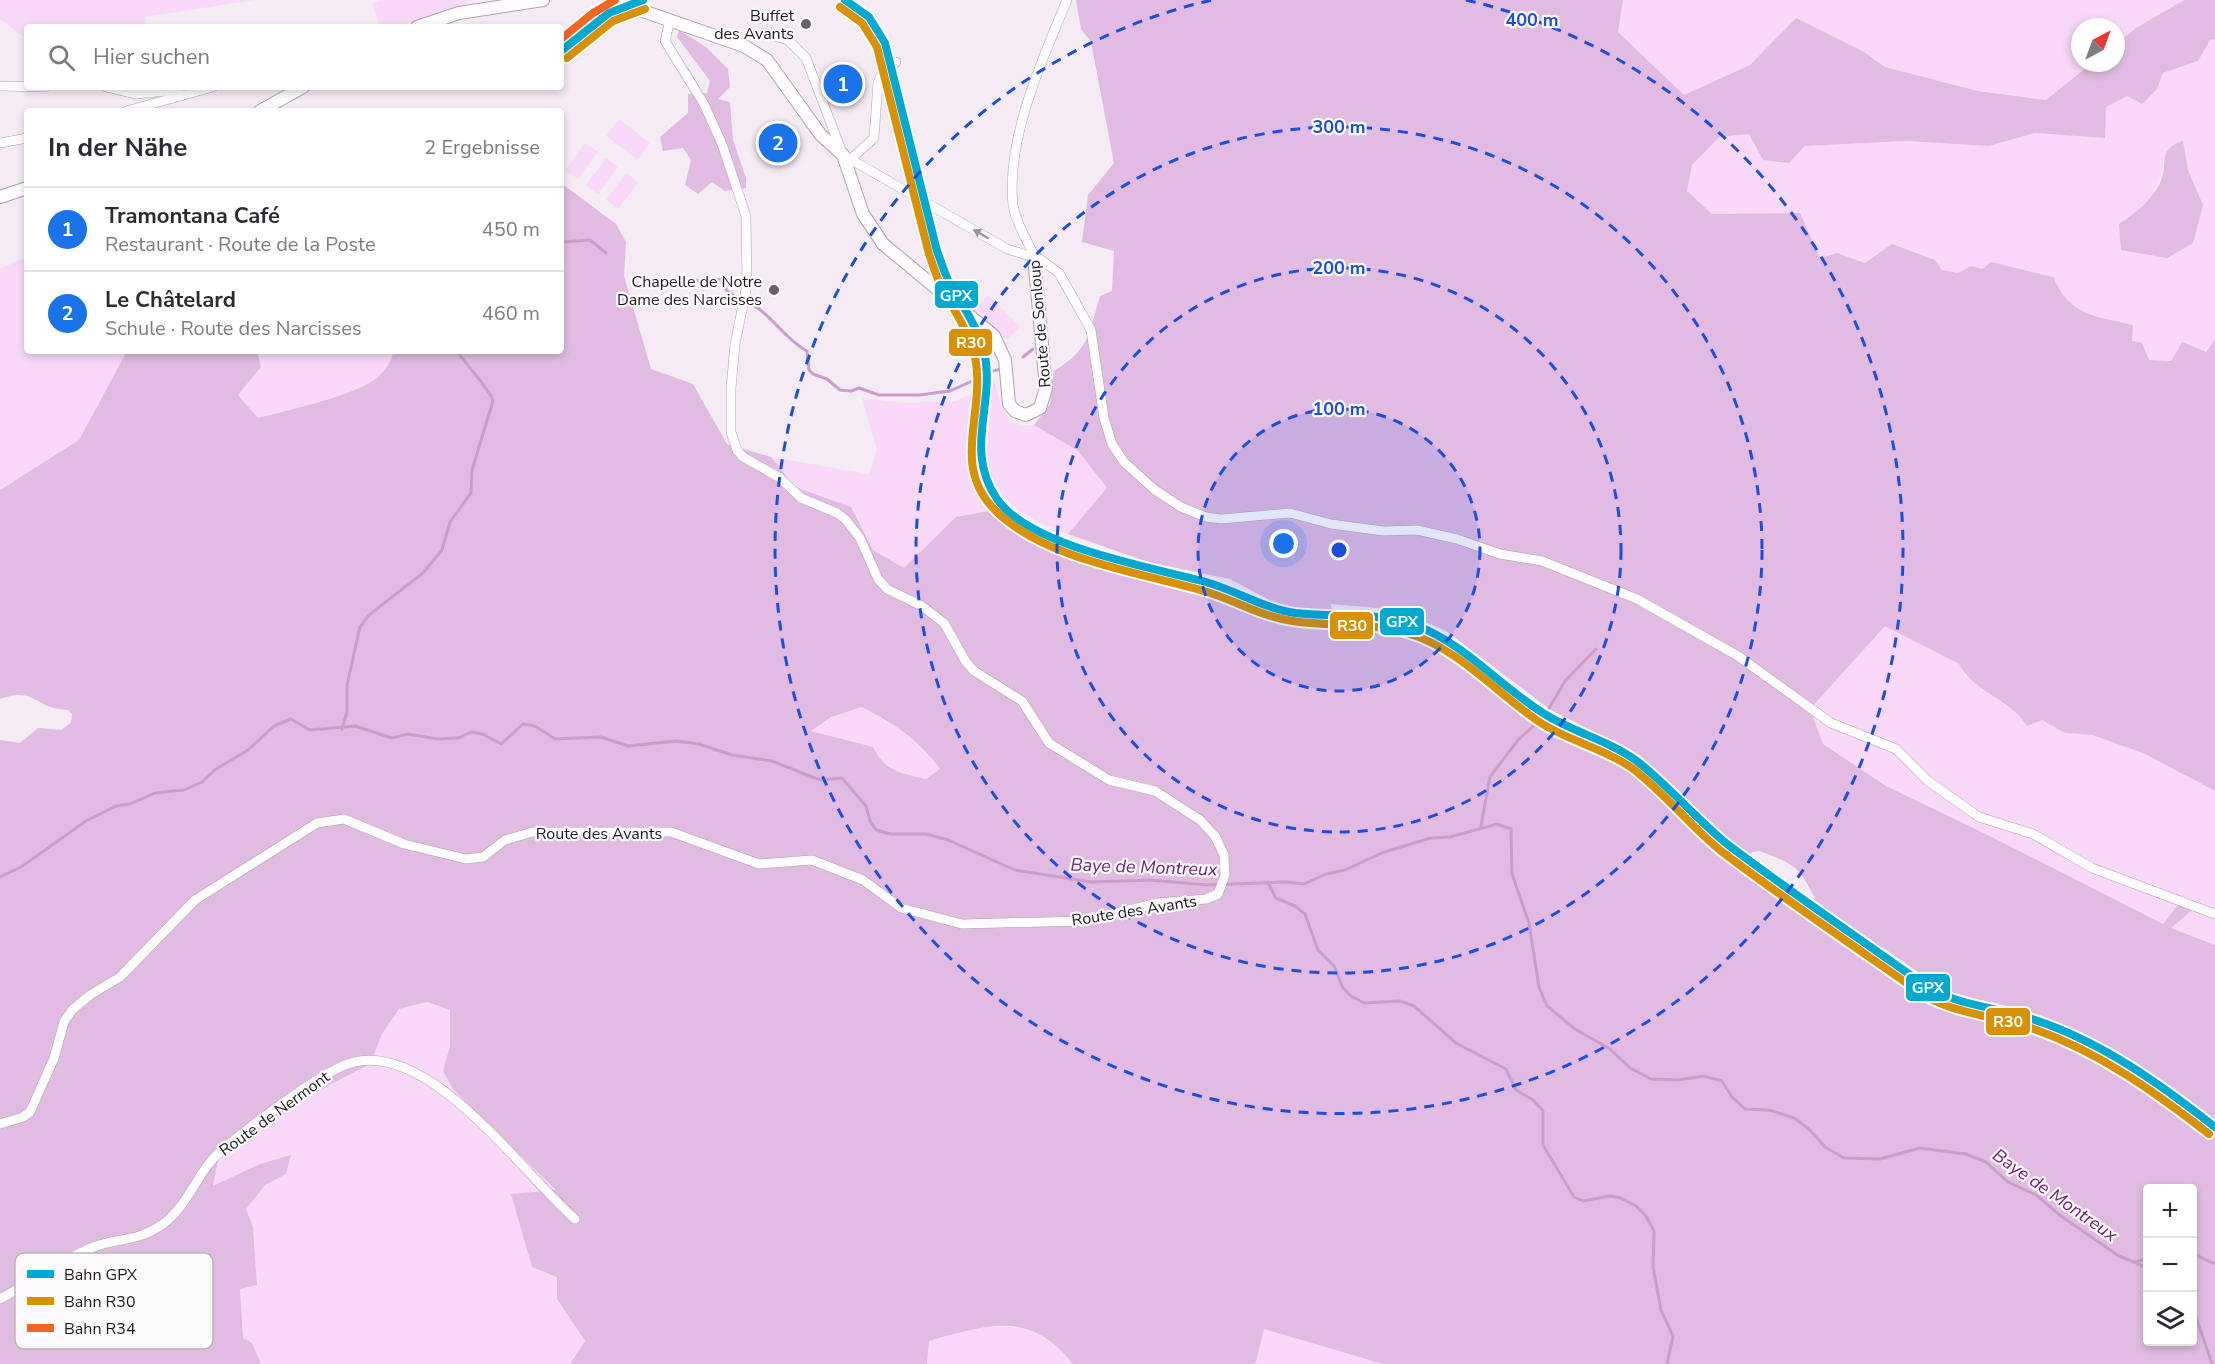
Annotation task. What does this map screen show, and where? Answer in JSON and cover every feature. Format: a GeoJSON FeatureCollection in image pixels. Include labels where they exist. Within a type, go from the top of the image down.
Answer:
{"type":"FeatureCollection","features":[{"type":"Feature","properties":{"kind":"street"},"geometry":{"type":"LineString","coordinates":[[426,24],[459,13],[543,0]]}},
{"type":"Feature","properties":{"kind":"street"},"geometry":{"type":"LineString","coordinates":[[611,0],[758,52],[773,67],[820,134],[847,157],[1007,249],[1034,256],[1057,270],[1091,330],[1104,418],[1117,453],[1155,490],[1181,507],[1206,517],[1221,519],[1290,513],[1331,524],[1383,531],[1417,530],[1456,539],[1500,554],[1542,561],[1568,571],[1637,599],[1738,656],[1831,723],[1896,749],[1928,781],[1979,817],[2033,834],[2092,868],[2215,914]]}},
{"type":"Feature","properties":{"kind":"street","name":"Route de Sonloup"},"geometry":{"type":"LineString","coordinates":[[847,157],[863,214],[875,235],[892,253],[994,336],[1005,360],[1009,404],[1015,411],[1026,415],[1040,408],[1046,388],[1034,256],[1013,204],[1017,152],[1025,110],[1067,0]]}},
{"type":"Feature","properties":{"kind":"street","name":"Route des Avants"},"geometry":{"type":"LineString","coordinates":[[0,1124],[23,1117],[30,1112],[54,1058],[64,1022],[80,1002],[120,977],[195,900],[327,819],[344,819],[404,844],[466,859],[483,857],[506,840],[533,832],[671,832],[759,864],[812,860],[863,880],[901,908],[962,924],[1083,921],[1158,903],[1206,899],[1218,894],[1223,883],[1225,862],[1222,846],[1215,836],[1187,810],[1155,791],[1109,780],[1048,743],[1022,701],[974,671],[966,662],[944,623],[922,606],[887,589],[878,579],[860,538],[846,520],[837,513],[801,498],[780,478],[744,457],[737,450],[731,432],[731,387],[735,344],[747,285],[746,216],[722,144],[704,104],[665,41],[669,20]]}},
{"type":"Feature","properties":{"kind":"street"},"geometry":{"type":"LineString","coordinates":[[764,33],[788,40],[806,58],[847,157]]}},
{"type":"Feature","properties":{"kind":"street"},"geometry":{"type":"LineString","coordinates":[[847,157],[874,138],[878,83],[880,77],[896,62]]}},
{"type":"Feature","properties":{"kind":"street"},"geometry":{"type":"LineString","coordinates":[[0,86],[24,87]]}},
{"type":"Feature","properties":{"kind":"street"},"geometry":{"type":"LineString","coordinates":[[118,90],[135,94],[188,90]]}},
{"type":"Feature","properties":{"kind":"street"},"geometry":{"type":"LineString","coordinates":[[136,108],[199,90]]}},
{"type":"Feature","properties":{"kind":"street"},"geometry":{"type":"LineString","coordinates":[[265,108],[298,90]]}},
{"type":"Feature","properties":{"kind":"street"},"geometry":{"type":"LineString","coordinates":[[0,142],[24,138]]}},
{"type":"Feature","properties":{"kind":"street"},"geometry":{"type":"LineString","coordinates":[[0,197],[24,189]]}},
{"type":"Feature","properties":{"kind":"street","name":"Route de Nermont"},"geometry":{"type":"LineString","coordinates":[[79,1253],[100,1245],[140,1237],[162,1224],[184,1205],[208,1164],[223,1149],[322,1077],[353,1062],[375,1061],[396,1064],[415,1072],[434,1085],[490,1130],[575,1219]]}},
{"type":"Feature","properties":{"kind":"street","name":"Route de Nermont"},"geometry":{"type":"LineString","coordinates":[[0,1299],[15,1290]]}},
{"type":"Feature","properties":{"kind":"shaded area"},"geometry":{"type":"Polygon","coordinates":[[[0,0],[254,0],[146,17],[146,24],[24,24],[24,37],[0,19],[0,0]]]}},
{"type":"Feature","properties":{"kind":"shaded area"},"geometry":{"type":"Polygon","coordinates":[[[380,0],[466,0],[468,3],[406,24],[379,24],[372,4],[380,0]]]}},
{"type":"Feature","properties":{"kind":"shaded area"},"geometry":{"type":"Polygon","coordinates":[[[1076,0],[1623,0],[1618,32],[1684,95],[1750,65],[1796,18],[1864,52],[1885,67],[1978,91],[2046,100],[2081,72],[2125,72],[2125,37],[2136,28],[2184,0],[2215,0],[2215,39],[2210,40],[2198,61],[2163,73],[2157,89],[2142,104],[2127,96],[2106,107],[2105,138],[2035,133],[1989,146],[1905,141],[1805,146],[1789,163],[1763,160],[1749,134],[1719,137],[1692,165],[1687,191],[1712,214],[1800,213],[1820,258],[1837,253],[1865,263],[1892,244],[1935,260],[1942,270],[1958,273],[1971,266],[1982,269],[1991,262],[2053,277],[2060,290],[2076,307],[2095,316],[2133,325],[2132,341],[2142,343],[2149,360],[2171,361],[2182,342],[2206,352],[2215,339],[2215,791],[2145,754],[2093,735],[2065,733],[2042,720],[2027,726],[2012,709],[1973,682],[1959,664],[1885,626],[1810,709],[1823,744],[1886,786],[2163,924],[2178,905],[2192,910],[2171,928],[2215,945],[2215,1120],[2202,1109],[2193,1119],[2215,1135],[2215,1364],[1383,1364],[1264,1329],[1256,1362],[1253,1364],[1073,1364],[1057,1347],[1041,1335],[1024,1328],[1007,1326],[970,1330],[929,1341],[927,1364],[570,1364],[585,1341],[557,1299],[557,1277],[532,1267],[511,1194],[556,1190],[453,1089],[443,1071],[450,1046],[450,1010],[427,1002],[399,1009],[382,1034],[370,1064],[291,1105],[218,1160],[213,1186],[260,1164],[291,1155],[286,1174],[265,1185],[246,1209],[253,1227],[257,1285],[240,1289],[243,1338],[252,1343],[261,1364],[0,1364],[0,740],[20,743],[38,728],[61,730],[71,723],[72,714],[68,710],[57,709],[21,695],[0,699],[0,490],[79,440],[125,354],[258,354],[261,367],[238,395],[258,418],[320,402],[367,385],[382,373],[393,354],[564,354],[564,185],[616,224],[626,242],[624,276],[651,369],[693,384],[727,444],[771,457],[795,487],[851,507],[873,550],[904,568],[956,517],[995,510],[1020,529],[1058,547],[1178,587],[1216,591],[1273,616],[1275,603],[1230,579],[1148,562],[1068,534],[1107,488],[1078,451],[1034,425],[1050,404],[1054,371],[1082,347],[1090,331],[1100,296],[1112,291],[1114,251],[1082,242],[1088,195],[1114,163],[1091,42],[1081,29],[1076,0]],[[1331,604],[1334,622],[1370,622],[1398,627],[1443,645],[1540,718],[1577,737],[1579,741],[1610,752],[1635,766],[1722,848],[1729,839],[1640,755],[1551,710],[1446,631],[1412,616],[1388,609],[1331,604]],[[862,707],[831,717],[811,731],[873,747],[888,767],[901,773],[926,779],[940,769],[923,749],[904,733],[862,707]],[[1759,851],[1752,852],[1746,864],[1808,907],[1815,897],[1799,872],[1781,859],[1759,851]],[[1882,947],[1876,954],[1921,989],[1939,999],[1944,990],[1882,947]],[[1974,1001],[1973,1015],[2032,1026],[2046,1032],[2051,1020],[2018,1009],[1974,1001]]]}},
{"type":"Feature","properties":{"kind":"shaded area"},"geometry":{"type":"Polygon","coordinates":[[[1623,0],[2184,0],[2125,37],[2125,18],[2071,18],[2071,72],[2081,72],[2047,100],[1978,91],[1885,67],[1864,52],[1796,18],[1750,65],[1684,95],[1618,32],[1623,0]]]}},
{"type":"Feature","properties":{"kind":"shaded area"},"geometry":{"type":"Polygon","coordinates":[[[679,30],[706,47],[728,69],[730,87],[718,99],[730,102],[733,140],[746,178],[746,188],[725,191],[712,182],[698,194],[685,185],[691,160],[683,148],[663,151],[660,137],[688,113],[688,94],[707,93],[710,81],[677,37],[679,30]]]}},
{"type":"Feature","properties":{"kind":"shaded area"},"geometry":{"type":"Polygon","coordinates":[[[2210,39],[2215,39],[2215,339],[2194,356],[2168,361],[2149,360],[2132,341],[2132,325],[2079,311],[2061,295],[1971,266],[1958,273],[1942,270],[1935,260],[1865,263],[1837,253],[1820,258],[1800,213],[1712,214],[1687,191],[1692,165],[1719,137],[1749,134],[1763,160],[1789,163],[1805,146],[1905,141],[1989,146],[2035,133],[2104,138],[2106,107],[2127,96],[2157,89],[2163,73],[2198,61],[2210,39]],[[2183,141],[2165,154],[2160,178],[2146,202],[2119,224],[2203,205],[2188,170],[2183,141]]]}},
{"type":"Feature","properties":{"kind":"shaded area"},"geometry":{"type":"Polygon","coordinates":[[[619,119],[650,143],[638,160],[606,136],[619,119]]]}},
{"type":"Feature","properties":{"kind":"shaded area"},"geometry":{"type":"Polygon","coordinates":[[[2183,141],[2188,170],[2203,205],[2193,243],[2167,258],[2121,250],[2119,224],[2152,196],[2160,183],[2166,153],[2169,148],[2183,141]]]}},
{"type":"Feature","properties":{"kind":"shaded area"},"geometry":{"type":"Polygon","coordinates":[[[585,143],[598,152],[578,179],[565,170],[585,143]]]}},
{"type":"Feature","properties":{"kind":"shaded area"},"geometry":{"type":"Polygon","coordinates":[[[606,158],[618,167],[598,194],[586,185],[606,158]]]}},
{"type":"Feature","properties":{"kind":"shaded area"},"geometry":{"type":"Polygon","coordinates":[[[626,173],[638,182],[618,209],[606,200],[626,173]]]}},
{"type":"Feature","properties":{"kind":"shaded area"},"geometry":{"type":"Polygon","coordinates":[[[24,258],[24,354],[125,354],[79,440],[0,490],[0,269],[24,258]]]}},
{"type":"Feature","properties":{"kind":"shaded area"},"geometry":{"type":"Polygon","coordinates":[[[988,295],[1020,327],[1007,340],[975,308],[988,295]]]}},
{"type":"Feature","properties":{"kind":"shaded area"},"geometry":{"type":"Polygon","coordinates":[[[258,354],[393,354],[382,373],[366,385],[320,402],[258,418],[238,395],[261,367],[258,354]]]}},
{"type":"Feature","properties":{"kind":"shaded area"},"geometry":{"type":"Polygon","coordinates":[[[994,378],[1001,407],[1011,422],[1022,426],[1034,425],[1078,451],[1107,489],[1068,534],[1038,521],[1011,504],[992,480],[984,447],[994,378]]]}},
{"type":"Feature","properties":{"kind":"shaded area"},"geometry":{"type":"Polygon","coordinates":[[[980,390],[974,452],[980,479],[995,510],[956,518],[904,569],[873,550],[851,507],[795,487],[771,457],[869,474],[877,450],[862,398],[905,403],[955,401],[980,390]]]}},
{"type":"Feature","properties":{"kind":"shaded area"},"geometry":{"type":"Polygon","coordinates":[[[1885,625],[1959,664],[1965,676],[2019,713],[2042,720],[2065,733],[2093,734],[2145,754],[2215,791],[2215,945],[2171,928],[2191,910],[2163,924],[1886,786],[1823,744],[1810,709],[1885,625]]]}},
{"type":"Feature","properties":{"kind":"shaded area"},"geometry":{"type":"Polygon","coordinates":[[[862,707],[904,733],[923,749],[940,769],[926,779],[895,771],[855,741],[824,737],[810,732],[831,717],[862,707]]]}},
{"type":"Feature","properties":{"kind":"shaded area"},"geometry":{"type":"Polygon","coordinates":[[[427,1002],[450,1009],[450,1046],[443,1071],[557,1191],[511,1194],[557,1276],[557,1299],[585,1342],[570,1364],[261,1364],[252,1343],[243,1338],[240,1289],[257,1285],[253,1227],[246,1209],[265,1185],[286,1174],[213,1186],[218,1160],[291,1105],[370,1064],[382,1034],[399,1009],[427,1002]]]}},
{"type":"Feature","properties":{"kind":"shaded area"},"geometry":{"type":"Polygon","coordinates":[[[985,1326],[1035,1332],[1053,1343],[1073,1364],[927,1364],[929,1341],[985,1326]]]}},
{"type":"Feature","properties":{"kind":"shaded area"},"geometry":{"type":"Polygon","coordinates":[[[1264,1329],[1383,1364],[1253,1364],[1256,1361],[1264,1329]]]}},
{"type":"Feature","properties":{"kind":"waterway"},"geometry":{"type":"LineString","coordinates":[[564,242],[590,240],[606,253]]}},
{"type":"Feature","properties":{"kind":"waterway"},"geometry":{"type":"LineString","coordinates":[[690,279],[704,282],[721,279],[727,291],[739,299]]}},
{"type":"Feature","properties":{"kind":"waterway"},"geometry":{"type":"LineString","coordinates":[[747,302],[762,311],[791,340],[807,351],[809,370],[813,374],[827,379],[840,390],[851,391],[859,388],[879,395],[919,395],[950,391],[979,378]]}},
{"type":"Feature","properties":{"kind":"waterway"},"geometry":{"type":"LineString","coordinates":[[1023,357],[1033,349]]}},
{"type":"Feature","properties":{"kind":"waterway"},"geometry":{"type":"LineString","coordinates":[[342,729],[347,712],[347,685],[360,627],[369,615],[423,573],[442,550],[450,522],[471,493],[472,470],[493,401],[459,354]]}},
{"type":"Feature","properties":{"kind":"waterway"},"geometry":{"type":"LineString","coordinates":[[993,371],[1001,369]]}},
{"type":"Feature","properties":{"kind":"waterway"},"geometry":{"type":"LineString","coordinates":[[1547,712],[1565,681],[1596,649]]}},
{"type":"Feature","properties":{"kind":"waterway"},"geometry":{"type":"LineString","coordinates":[[1481,826],[1490,777],[1518,740],[1542,718]]}},
{"type":"Feature","properties":{"kind":"waterway","name":"Baye de Montreux"},"geometry":{"type":"LineString","coordinates":[[0,877],[21,867],[86,821],[116,806],[130,804],[155,793],[184,790],[202,782],[216,769],[248,750],[274,726],[291,719],[310,730],[355,726],[392,738],[408,734],[437,739],[458,738],[471,732],[482,734],[501,744],[523,724],[535,726],[555,739],[601,737],[628,746],[676,741],[699,744],[732,755],[772,761],[820,780],[842,778],[866,806],[870,821],[876,830],[890,834],[926,834],[948,840],[1015,870],[1091,882],[1150,880],[1208,885],[1286,882],[1304,884],[1326,874],[1345,870],[1384,852],[1431,838],[1450,837],[1497,824],[1511,829],[1512,874],[1529,923],[1539,987],[1547,1006],[1575,1029],[1610,1049],[1630,1068],[1651,1079],[1679,1080],[1703,1076],[1722,1081],[1732,1097],[1745,1109],[1769,1110],[1794,1118],[1810,1130],[1825,1147],[1844,1158],[1880,1159],[1920,1148],[1966,1154],[1986,1162],[2008,1182],[2036,1195],[2061,1216],[2119,1256],[2134,1262],[2143,1260]]}},
{"type":"Feature","properties":{"kind":"waterway"},"geometry":{"type":"LineString","coordinates":[[1268,883],[1276,898],[1295,906],[1305,914],[1318,950],[1334,966],[1343,988],[1351,996],[1364,1003],[1400,1001],[1414,1006],[1456,1043],[1506,1069],[1516,1090],[1533,1100],[1543,1111],[1543,1145],[1574,1197],[1583,1201],[1610,1196],[1621,1198],[1636,1206],[1646,1216],[1654,1231],[1653,1267],[1661,1310],[1673,1336],[1667,1364]]}},
{"type":"Feature","properties":{"kind":"waterway","name":"Baye de Montreux"},"geometry":{"type":"LineString","coordinates":[[2197,1255],[2215,1264]]}},
{"type":"Feature","properties":{"kind":"waterway"},"geometry":{"type":"LineString","coordinates":[[2134,1262],[2143,1266]]}},
{"type":"Feature","properties":{"kind":"waterway"},"geometry":{"type":"LineString","coordinates":[[2197,1320],[2212,1364]]}},
{"type":"Feature","properties":{"kind":"rail line","name":"R34"},"geometry":{"type":"LineString","coordinates":[[564,37],[593,13],[615,0]]}},
{"type":"Feature","properties":{"kind":"rail line","name":"GPX"},"geometry":{"type":"LineString","coordinates":[[564,49],[609,13],[643,0]]}},
{"type":"Feature","properties":{"kind":"rail line","name":"GPX"},"geometry":{"type":"LineString","coordinates":[[845,0],[869,17],[885,43],[937,251],[949,282],[972,322],[983,348],[987,386],[981,443],[982,461],[987,480],[997,499],[1013,516],[1036,530],[1093,553],[1206,582],[1283,611],[1386,618],[1415,625],[1433,633],[1451,643],[1548,716],[1617,749],[1638,762],[1727,844],[1930,989],[1968,1003],[2035,1020],[2084,1040],[2152,1080],[2215,1127]]}},
{"type":"Feature","properties":{"kind":"rail line","name":"R30"},"geometry":{"type":"LineString","coordinates":[[840,7],[862,23],[877,47],[929,254],[941,286],[973,348],[977,372],[972,442],[975,476],[981,492],[993,508],[1013,525],[1037,540],[1092,562],[1204,591],[1270,616],[1308,623],[1379,627],[1407,633],[1444,649],[1541,723],[1610,755],[1632,768],[1721,851],[1925,996],[1951,1007],[2034,1029],[2081,1049],[2126,1074],[2209,1134]]}},
{"type":"Feature","properties":{"kind":"rail line","name":"R30"},"geometry":{"type":"LineString","coordinates":[[567,58],[613,21],[645,9]]}},
{"type":"Feature","properties":{"kind":"place","name":"Buffet des Avants"},"geometry":{"type":"Point","coordinates":[806,24]}},
{"type":"Feature","properties":{"kind":"place","name":"Tramontana Café"},"geometry":{"type":"Point","coordinates":[843,84]}},
{"type":"Feature","properties":{"kind":"place","name":"Le Châtelard"},"geometry":{"type":"Point","coordinates":[778,143]}},
{"type":"Feature","properties":{"kind":"place","name":"Chapelle de Notre Dame des Narcisses"},"geometry":{"type":"Point","coordinates":[774,290]}}]}
